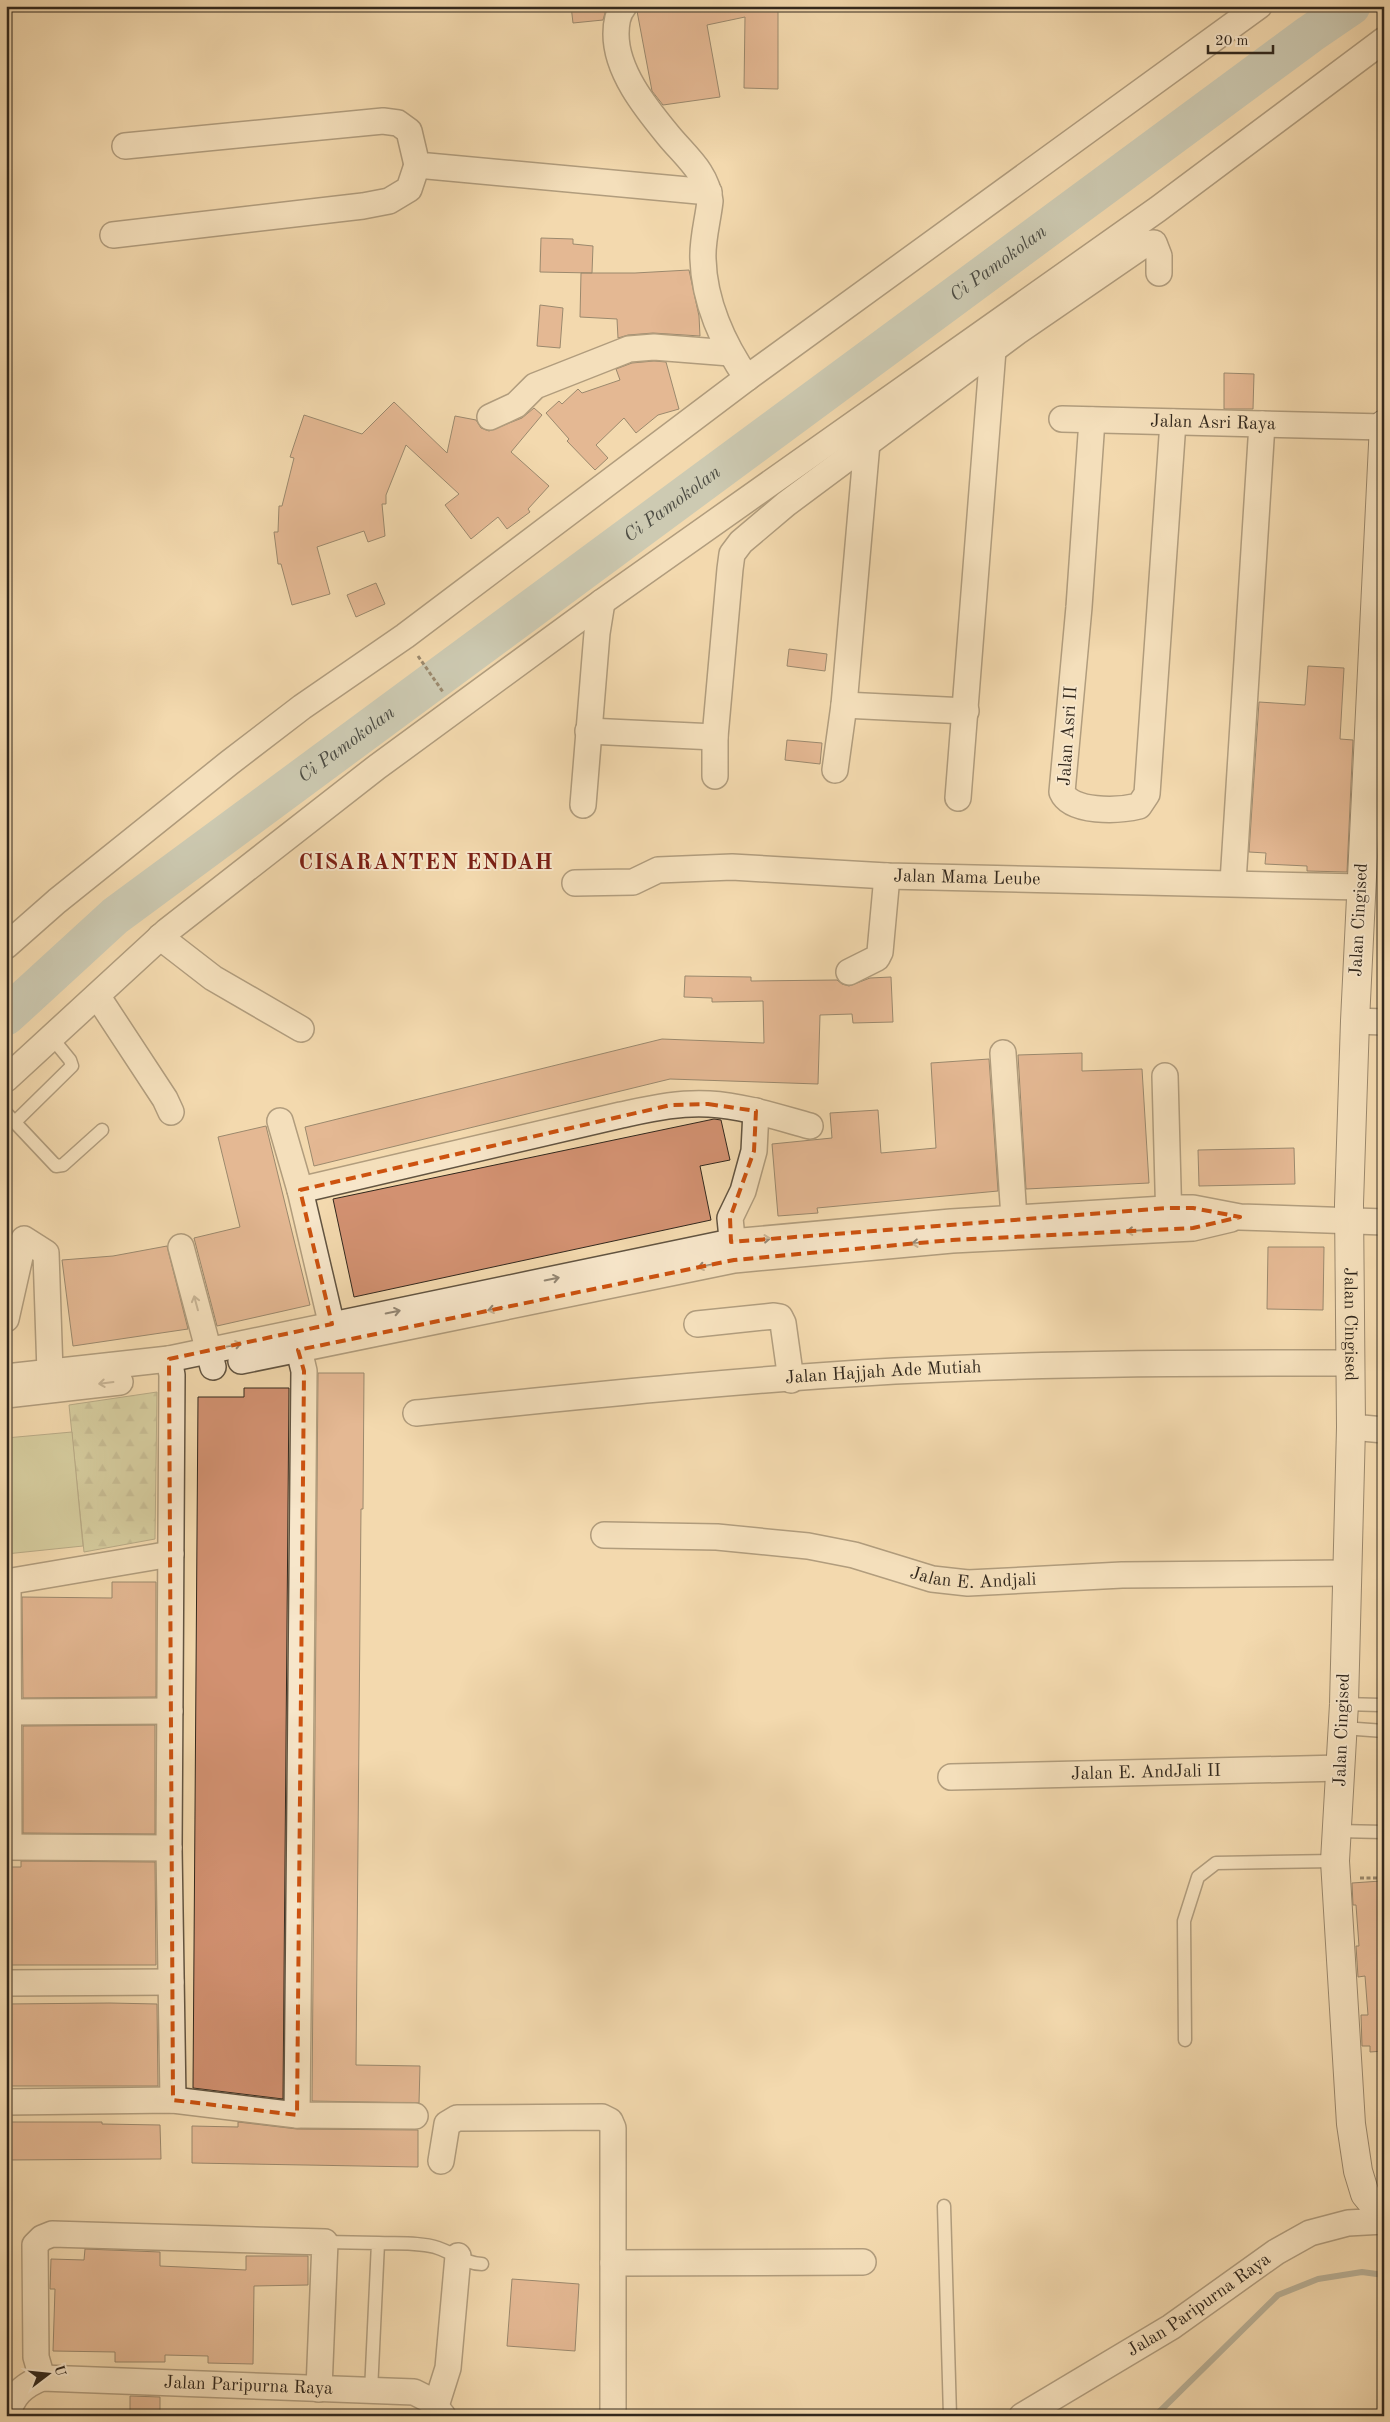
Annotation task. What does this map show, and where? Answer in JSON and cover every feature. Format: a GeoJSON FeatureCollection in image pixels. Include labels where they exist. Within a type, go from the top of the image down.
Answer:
{"type":"FeatureCollection","features":[{"type":"Feature","properties":{"kind":"main road","name":"Jalan Cingised"},"geometry":{"type":"LineString","coordinates":[[1377,426],[1378,620],[1361,887],[1355,1021],[1349,1220],[1351,1427],[1343,1716],[1336,1861],[1350,2124],[1358,2171],[1365,2194],[1384,2219]]}},
{"type":"Feature","properties":{"kind":"street"},"geometry":{"type":"LineString","coordinates":[[6,946],[58,901],[228,763],[302,707],[405,636],[746,378],[1259,6]]}},
{"type":"Feature","properties":{"kind":"street"},"geometry":{"type":"LineString","coordinates":[[620,8],[616,27],[616,41],[622,66],[667,134],[704,177],[710,201],[703,256],[704,279],[710,303],[730,353],[746,378]]}},
{"type":"Feature","properties":{"kind":"street"},"geometry":{"type":"LineString","coordinates":[[6,1079],[98,997],[160,937],[269,849],[369,773],[602,602],[1011,325],[1158,209],[1384,40]]}},
{"type":"Feature","properties":{"kind":"street"},"geometry":{"type":"LineString","coordinates":[[113,235],[363,206],[389,201],[409,190],[417,165],[409,131],[398,123],[382,120],[125,146]]}},
{"type":"Feature","properties":{"kind":"street"},"geometry":{"type":"LineString","coordinates":[[417,165],[709,192]]}},
{"type":"Feature","properties":{"kind":"street"},"geometry":{"type":"LineString","coordinates":[[1011,325],[1146,244],[1154,243],[1158,248],[1159,273]]}},
{"type":"Feature","properties":{"kind":"street"},"geometry":{"type":"LineString","coordinates":[[715,776],[716,737],[732,554],[747,535],[867,444],[985,343]]}},
{"type":"Feature","properties":{"kind":"street"},"geometry":{"type":"LineString","coordinates":[[958,798],[966,711],[985,343]]}},
{"type":"Feature","properties":{"kind":"street"},"geometry":{"type":"LineString","coordinates":[[490,417],[516,405],[535,386],[629,349],[654,347],[730,353]]}},
{"type":"Feature","properties":{"kind":"street","name":"Jalan Asri Raya"},"geometry":{"type":"LineString","coordinates":[[1062,419],[1377,426]]}},
{"type":"Feature","properties":{"kind":"street","name":"Jalan Asri II"},"geometry":{"type":"LineString","coordinates":[[1092,420],[1079,607],[1062,792],[1065,800],[1071,804],[1112,809],[1138,806],[1144,801],[1147,794],[1173,422]]}},
{"type":"Feature","properties":{"kind":"street"},"geometry":{"type":"LineString","coordinates":[[1233,882],[1262,424]]}},
{"type":"Feature","properties":{"kind":"street"},"geometry":{"type":"LineString","coordinates":[[835,770],[844,706],[867,444]]}},
{"type":"Feature","properties":{"kind":"street"},"geometry":{"type":"LineString","coordinates":[[583,805],[597,633],[602,602]]}},
{"type":"Feature","properties":{"kind":"street"},"geometry":{"type":"LineString","coordinates":[[844,706],[966,711]]}},
{"type":"Feature","properties":{"kind":"street"},"geometry":{"type":"LineString","coordinates":[[588,730],[716,737]]}},
{"type":"Feature","properties":{"kind":"street","name":"Jalan Mama Leube"},"geometry":{"type":"LineString","coordinates":[[575,883],[633,882],[658,870],[710,867],[887,876],[1233,882],[1361,887]]}},
{"type":"Feature","properties":{"kind":"street"},"geometry":{"type":"LineString","coordinates":[[849,972],[877,958],[880,952],[887,876]]}},
{"type":"Feature","properties":{"kind":"street"},"geometry":{"type":"LineString","coordinates":[[160,937],[213,978],[300,1029]]}},
{"type":"Feature","properties":{"kind":"street"},"geometry":{"type":"LineString","coordinates":[[98,997],[162,1094],[171,1112]]}},
{"type":"Feature","properties":{"kind":"street"},"geometry":{"type":"LineString","coordinates":[[1355,1021],[1384,1022]]}},
{"type":"Feature","properties":{"kind":"street"},"geometry":{"type":"LineString","coordinates":[[1003,1053],[1014,1218]]}},
{"type":"Feature","properties":{"kind":"street"},"geometry":{"type":"LineString","coordinates":[[1165,1076],[1175,1218]]}},
{"type":"Feature","properties":{"kind":"street"},"geometry":{"type":"LineString","coordinates":[[300,1190],[621,1115],[671,1106],[708,1104],[756,1111],[810,1126]]}},
{"type":"Feature","properties":{"kind":"street"},"geometry":{"type":"LineString","coordinates":[[733,1251],[730,1218],[742,1191],[754,1152],[756,1111]]}},
{"type":"Feature","properties":{"kind":"street"},"geometry":{"type":"LineString","coordinates":[[280,1121],[300,1190],[334,1333]]}},
{"type":"Feature","properties":{"kind":"street"},"geometry":{"type":"LineString","coordinates":[[952,1231],[1014,1218],[1240,1217],[1384,1222]]}},
{"type":"Feature","properties":{"kind":"street"},"geometry":{"type":"LineString","coordinates":[[6,1395],[171,1367],[733,1251],[952,1231],[1175,1218]]}},
{"type":"Feature","properties":{"kind":"street"},"geometry":{"type":"LineString","coordinates":[[6,1319],[24,1239],[46,1253],[50,1372]]}},
{"type":"Feature","properties":{"kind":"street"},"geometry":{"type":"LineString","coordinates":[[182,1247],[211,1359]]}},
{"type":"Feature","properties":{"kind":"street"},"geometry":{"type":"LineString","coordinates":[[697,1324],[774,1316],[780,1317],[783,1322],[791,1380]]}},
{"type":"Feature","properties":{"kind":"street"},"geometry":{"type":"LineString","coordinates":[[297,1341],[304,1371],[297,2115]]}},
{"type":"Feature","properties":{"kind":"street","name":"Jalan Hajjah Ade Mutiah"},"geometry":{"type":"LineString","coordinates":[[416,1413],[894,1372],[1027,1366],[1351,1363]]}},
{"type":"Feature","properties":{"kind":"street"},"geometry":{"type":"LineString","coordinates":[[6,1376],[50,1372],[171,1367]]}},
{"type":"Feature","properties":{"kind":"street"},"geometry":{"type":"LineString","coordinates":[[171,1367],[169,1848],[173,2100]]}},
{"type":"Feature","properties":{"kind":"street"},"geometry":{"type":"LineString","coordinates":[[1351,1427],[1384,1430]]}},
{"type":"Feature","properties":{"kind":"street","name":"Jalan E. Andjali"},"geometry":{"type":"LineString","coordinates":[[604,1535],[717,1537],[808,1546],[854,1555],[932,1579],[968,1582],[1122,1575],[1347,1573]]}},
{"type":"Feature","properties":{"kind":"street"},"geometry":{"type":"LineString","coordinates":[[169,1848],[7,1847],[9,1712],[7,1582],[171,1554]]}},
{"type":"Feature","properties":{"kind":"street"},"geometry":{"type":"LineString","coordinates":[[9,1712],[170,1711]]}},
{"type":"Feature","properties":{"kind":"street","name":"Jalan E. AndJali II"},"geometry":{"type":"LineString","coordinates":[[951,1777],[1341,1768]]}},
{"type":"Feature","properties":{"kind":"street"},"geometry":{"type":"LineString","coordinates":[[6,1983],[171,1982]]}},
{"type":"Feature","properties":{"kind":"street"},"geometry":{"type":"LineString","coordinates":[[6,2102],[173,2100],[297,2115],[415,2116]]}},
{"type":"Feature","properties":{"kind":"street"},"geometry":{"type":"LineString","coordinates":[[441,2161],[447,2124],[457,2118],[607,2118],[613,2128],[613,2416]]}},
{"type":"Feature","properties":{"kind":"street","name":"Jalan Paripurna Raya"},"geometry":{"type":"LineString","coordinates":[[1022,2416],[1170,2326],[1276,2252],[1310,2233],[1348,2223],[1384,2219]]}},
{"type":"Feature","properties":{"kind":"street"},"geometry":{"type":"LineString","coordinates":[[8,2416],[17,2394],[30,2383],[42,2378],[36,2357],[35,2245],[46,2235],[52,2234],[325,2242],[319,2389]]}},
{"type":"Feature","properties":{"kind":"street"},"geometry":{"type":"LineString","coordinates":[[440,2411],[448,2368],[458,2256]]}},
{"type":"Feature","properties":{"kind":"street"},"geometry":{"type":"LineString","coordinates":[[614,2263],[863,2262]]}},
{"type":"Feature","properties":{"kind":"street","name":"Jalan Paripurna Raya"},"geometry":{"type":"LineString","coordinates":[[42,2378],[414,2392],[424,2396],[440,2411]]}},
{"type":"Feature","properties":{"kind":"lane"},"geometry":{"type":"LineString","coordinates":[[52,1038],[70,1060],[72,1066],[10,1118],[53,1165],[59,1166],[63,1165],[102,1130]]}},
{"type":"Feature","properties":{"kind":"lane"},"geometry":{"type":"LineString","coordinates":[[1343,1716],[1384,1702]]}},
{"type":"Feature","properties":{"kind":"lane"},"geometry":{"type":"LineString","coordinates":[[1343,1716],[1384,1731]]}},
{"type":"Feature","properties":{"kind":"lane"},"geometry":{"type":"LineString","coordinates":[[1337,1831],[1384,1832]]}},
{"type":"Feature","properties":{"kind":"lane"},"geometry":{"type":"LineString","coordinates":[[1185,2040],[1184,1921],[1198,1877],[1216,1863],[1336,1861]]}},
{"type":"Feature","properties":{"kind":"lane"},"geometry":{"type":"LineString","coordinates":[[944,2206],[950,2416]]}},
{"type":"Feature","properties":{"kind":"lane"},"geometry":{"type":"LineString","coordinates":[[325,2242],[436,2247],[458,2256],[471,2264],[482,2264]]}},
{"type":"Feature","properties":{"kind":"lane"},"geometry":{"type":"LineString","coordinates":[[371,2391],[378,2244]]}},
{"type":"Feature","properties":{"kind":"path"},"geometry":{"type":"LineString","coordinates":[[416,652],[448,700]]}},
{"type":"Feature","properties":{"kind":"highlighted area"},"geometry":{"type":"Polygon","coordinates":[[[708,1104],[756,1111],[754,1151],[730,1218],[731,1242],[1168,1208],[1193,1208],[1240,1217],[1193,1228],[952,1240],[734,1260],[298,1350],[304,1371],[297,2115],[173,2100],[169,1359],[332,1324],[300,1190],[671,1105],[708,1104]]]}},
{"type":"Feature","properties":{"kind":"green space"},"geometry":{"type":"Polygon","coordinates":[[[157,1392],[155,1539],[84,1552],[69,1405],[157,1392]]]}},
{"type":"Feature","properties":{"kind":"green space"},"geometry":{"type":"Polygon","coordinates":[[[72,1432],[83,1546],[6,1554],[6,1438],[72,1432]]]}},
{"type":"Feature","properties":{"kind":"building"},"geometry":{"type":"Polygon","coordinates":[[[571,6],[607,6],[603,20],[573,23],[571,6]]]}},
{"type":"Feature","properties":{"kind":"building"},"geometry":{"type":"Polygon","coordinates":[[[638,6],[758,6],[758,10],[778,10],[778,89],[744,88],[745,17],[707,25],[720,97],[663,105],[652,91],[637,11],[638,6]]]}},
{"type":"Feature","properties":{"kind":"building"},"geometry":{"type":"Polygon","coordinates":[[[541,238],[573,239],[573,244],[593,246],[592,273],[540,272],[541,238]]]}},
{"type":"Feature","properties":{"kind":"building"},"geometry":{"type":"Polygon","coordinates":[[[689,270],[699,316],[700,336],[653,333],[628,335],[618,338],[617,319],[580,317],[581,273],[689,270]]]}},
{"type":"Feature","properties":{"kind":"building"},"geometry":{"type":"Polygon","coordinates":[[[540,305],[563,308],[560,348],[537,346],[540,305]]]}},
{"type":"Feature","properties":{"kind":"building"},"geometry":{"type":"Polygon","coordinates":[[[666,362],[679,409],[658,415],[636,433],[624,418],[596,445],[608,458],[595,470],[567,441],[569,439],[546,413],[559,401],[562,404],[578,389],[582,393],[620,380],[616,369],[632,363],[666,362]]]}},
{"type":"Feature","properties":{"kind":"building"},"geometry":{"type":"Polygon","coordinates":[[[1224,373],[1254,374],[1253,409],[1224,409],[1224,373]]]}},
{"type":"Feature","properties":{"kind":"building"},"geometry":{"type":"Polygon","coordinates":[[[394,402],[447,453],[455,416],[476,420],[481,428],[489,431],[522,418],[534,408],[542,415],[511,452],[549,486],[528,509],[530,512],[507,529],[498,517],[471,539],[445,505],[459,494],[406,445],[386,495],[386,504],[382,504],[385,536],[368,542],[364,531],[317,547],[330,594],[292,605],[281,564],[278,564],[274,532],[278,532],[279,506],[282,506],[294,458],[290,457],[304,415],[362,434],[394,402]]]}},
{"type":"Feature","properties":{"kind":"building"},"geometry":{"type":"Polygon","coordinates":[[[376,583],[385,604],[356,617],[347,595],[376,583]]]}},
{"type":"Feature","properties":{"kind":"building"},"geometry":{"type":"Polygon","coordinates":[[[789,649],[827,654],[825,671],[787,666],[789,649]]]}},
{"type":"Feature","properties":{"kind":"building"},"geometry":{"type":"Polygon","coordinates":[[[1308,666],[1344,668],[1340,739],[1353,740],[1347,872],[1307,871],[1307,866],[1265,864],[1266,853],[1249,852],[1259,702],[1305,705],[1308,666]]]}},
{"type":"Feature","properties":{"kind":"building"},"geometry":{"type":"Polygon","coordinates":[[[787,740],[822,743],[820,764],[785,760],[787,740]]]}},
{"type":"Feature","properties":{"kind":"building"},"geometry":{"type":"Polygon","coordinates":[[[685,976],[751,977],[751,981],[837,980],[849,986],[870,978],[891,977],[893,1022],[853,1023],[852,1014],[820,1015],[818,1084],[670,1079],[314,1166],[305,1127],[662,1039],[764,1043],[763,1001],[712,1002],[712,998],[684,997],[685,976]]]}},
{"type":"Feature","properties":{"kind":"building"},"geometry":{"type":"Polygon","coordinates":[[[1082,1053],[1082,1071],[1142,1069],[1149,1183],[1026,1189],[1018,1055],[1082,1053]]]}},
{"type":"Feature","properties":{"kind":"building"},"geometry":{"type":"Polygon","coordinates":[[[989,1059],[998,1191],[817,1208],[818,1213],[778,1216],[772,1144],[832,1138],[830,1113],[878,1110],[881,1153],[936,1148],[931,1063],[989,1059]]]}},
{"type":"Feature","properties":{"kind":"building"},"geometry":{"type":"Polygon","coordinates":[[[714,1119],[721,1120],[730,1160],[700,1166],[711,1220],[354,1297],[333,1199],[714,1119]]]}},
{"type":"Feature","properties":{"kind":"building"},"geometry":{"type":"Polygon","coordinates":[[[266,1126],[310,1305],[217,1326],[194,1238],[240,1227],[218,1137],[266,1126]]]}},
{"type":"Feature","properties":{"kind":"building"},"geometry":{"type":"Polygon","coordinates":[[[1294,1148],[1295,1184],[1199,1186],[1198,1150],[1294,1148]]]}},
{"type":"Feature","properties":{"kind":"building"},"geometry":{"type":"Polygon","coordinates":[[[167,1246],[188,1329],[73,1346],[62,1260],[113,1256],[167,1246]]]}},
{"type":"Feature","properties":{"kind":"building"},"geometry":{"type":"Polygon","coordinates":[[[1268,1247],[1324,1247],[1323,1310],[1267,1309],[1268,1247]]]}},
{"type":"Feature","properties":{"kind":"building"},"geometry":{"type":"Polygon","coordinates":[[[318,1373],[364,1373],[356,2065],[420,2066],[419,2103],[312,2101],[318,1373]]]}},
{"type":"Feature","properties":{"kind":"building"},"geometry":{"type":"Polygon","coordinates":[[[244,1388],[289,1388],[283,2099],[193,2088],[198,1397],[244,1397],[244,1388]]]}},
{"type":"Feature","properties":{"kind":"building"},"geometry":{"type":"Polygon","coordinates":[[[112,1582],[156,1582],[156,1697],[23,1698],[22,1597],[112,1598],[112,1582]]]}},
{"type":"Feature","properties":{"kind":"building"},"geometry":{"type":"Polygon","coordinates":[[[155,1725],[155,1834],[23,1833],[23,1726],[155,1725]]]}},
{"type":"Feature","properties":{"kind":"building"},"geometry":{"type":"Polygon","coordinates":[[[21,1861],[155,1862],[156,1965],[6,1965],[6,1867],[21,1867],[21,1861]]]}},
{"type":"Feature","properties":{"kind":"building"},"geometry":{"type":"Polygon","coordinates":[[[1381,1881],[1384,1919],[1384,2051],[1370,2052],[1370,2046],[1362,2046],[1361,2015],[1368,2015],[1365,1976],[1358,1977],[1356,1946],[1359,1946],[1356,1905],[1353,1905],[1352,1883],[1381,1881]]]}},
{"type":"Feature","properties":{"kind":"building"},"geometry":{"type":"Polygon","coordinates":[[[6,2004],[157,2004],[158,2086],[6,2086],[6,2004]]]}},
{"type":"Feature","properties":{"kind":"building"},"geometry":{"type":"Polygon","coordinates":[[[6,2122],[102,2122],[102,2124],[160,2125],[161,2159],[6,2160],[6,2122]]]}},
{"type":"Feature","properties":{"kind":"building"},"geometry":{"type":"Polygon","coordinates":[[[238,2122],[297,2129],[418,2130],[418,2167],[192,2163],[192,2126],[238,2127],[238,2122]]]}},
{"type":"Feature","properties":{"kind":"building"},"geometry":{"type":"Polygon","coordinates":[[[85,2249],[160,2252],[160,2266],[246,2270],[246,2256],[308,2256],[308,2285],[254,2286],[253,2364],[208,2363],[208,2356],[165,2355],[165,2362],[115,2362],[115,2352],[53,2351],[55,2289],[50,2289],[51,2259],[84,2260],[85,2249]]]}},
{"type":"Feature","properties":{"kind":"building"},"geometry":{"type":"Polygon","coordinates":[[[512,2279],[579,2284],[575,2351],[507,2346],[512,2279]]]}},
{"type":"Feature","properties":{"kind":"building"},"geometry":{"type":"Polygon","coordinates":[[[130,2396],[160,2397],[160,2416],[130,2416],[130,2396]]]}},
{"type":"Feature","properties":{"kind":"waterway","name":"Ci Pamokolan"},"geometry":{"type":"LineString","coordinates":[[6,1016],[115,916],[1310,34],[1351,6]]}},
{"type":"Feature","properties":{"kind":"waterway"},"geometry":{"type":"LineString","coordinates":[[1155,2416],[1278,2295],[1318,2279],[1362,2272],[1384,2275]]}},
{"type":"Feature","properties":{"kind":"district","name":"CISARANTEN ENDAH"},"geometry":{"type":"Point","coordinates":[426,863]}}]}
